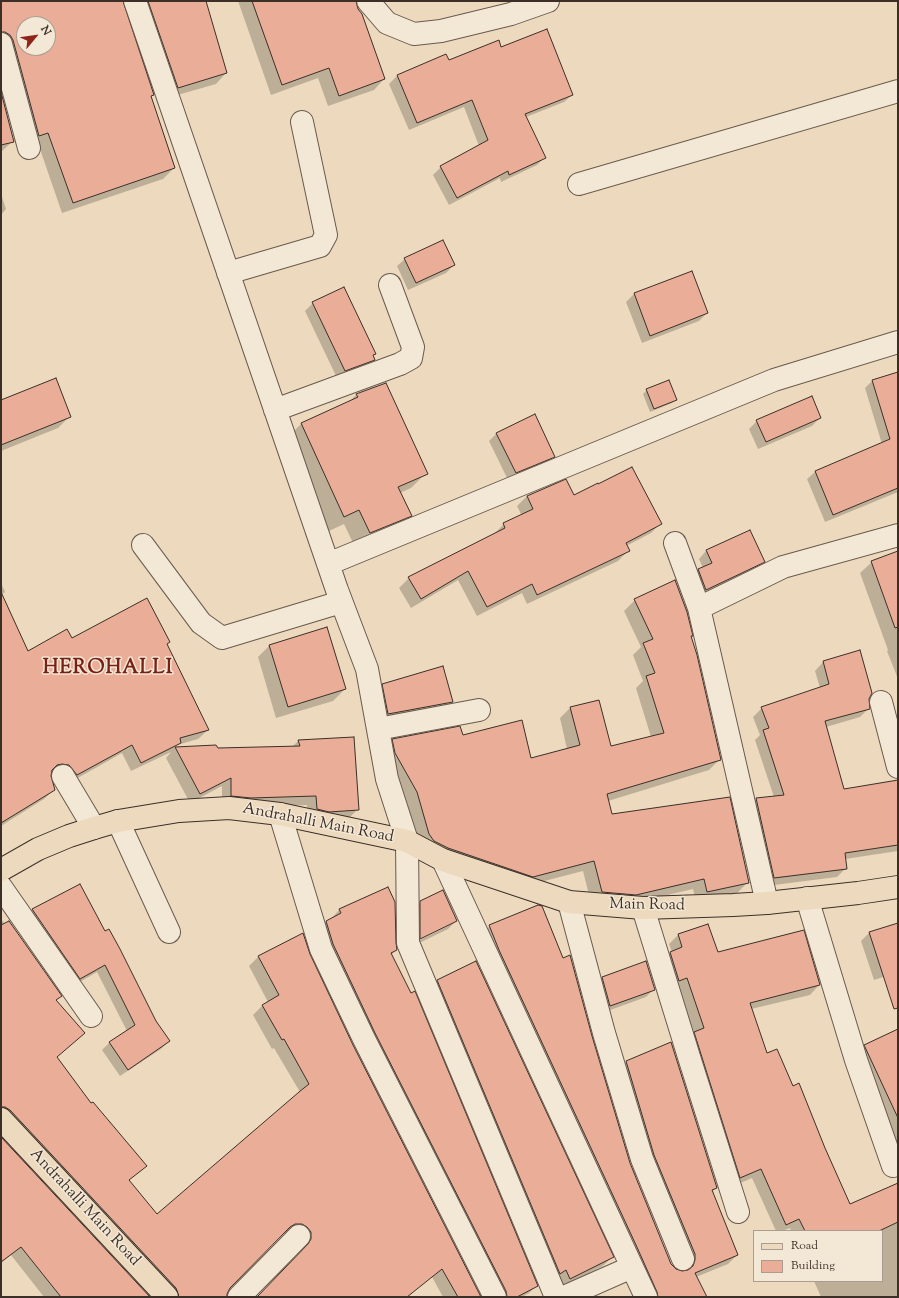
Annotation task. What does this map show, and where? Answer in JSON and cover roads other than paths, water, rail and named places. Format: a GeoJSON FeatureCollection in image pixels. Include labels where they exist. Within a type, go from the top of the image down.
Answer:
{"type":"FeatureCollection","features":[{"type":"Feature","properties":{"kind":"main road","name":"Andrahalli Main Road"},"geometry":{"type":"LineString","coordinates":[[3,863],[69,836],[118,821],[179,811],[229,808],[280,814],[407,841]]}},
{"type":"Feature","properties":{"kind":"main road","name":"Main Road"},"geometry":{"type":"LineString","coordinates":[[407,841],[443,860],[568,902],[643,908],[767,903],[898,887]]}},
{"type":"Feature","properties":{"kind":"main road","name":"Andrahalli Main Road"},"geometry":{"type":"LineString","coordinates":[[1,1119],[167,1297]]}},
{"type":"Feature","properties":{"kind":"street"},"geometry":{"type":"LineString","coordinates":[[135,1],[341,602],[367,669],[387,779],[407,841],[408,943],[556,1297]]}},
{"type":"Feature","properties":{"kind":"street"},"geometry":{"type":"LineString","coordinates":[[368,1],[387,23],[414,34],[441,31],[511,14],[548,1]]}},
{"type":"Feature","properties":{"kind":"street"},"geometry":{"type":"LineString","coordinates":[[1,44],[29,148]]}},
{"type":"Feature","properties":{"kind":"street"},"geometry":{"type":"LineString","coordinates":[[579,184],[898,91]]}},
{"type":"Feature","properties":{"kind":"street"},"geometry":{"type":"LineString","coordinates":[[228,273],[320,246],[326,234],[302,122]]}},
{"type":"Feature","properties":{"kind":"street"},"geometry":{"type":"LineString","coordinates":[[275,410],[400,364],[411,358],[412,347],[390,285]]}},
{"type":"Feature","properties":{"kind":"street"},"geometry":{"type":"LineString","coordinates":[[328,564],[774,380],[898,342]]}},
{"type":"Feature","properties":{"kind":"street"},"geometry":{"type":"LineString","coordinates":[[699,608],[782,567],[898,535]]}},
{"type":"Feature","properties":{"kind":"street"},"geometry":{"type":"LineString","coordinates":[[675,543],[699,608],[767,903]]}},
{"type":"Feature","properties":{"kind":"street"},"geometry":{"type":"LineString","coordinates":[[143,545],[201,623],[222,638],[341,602]]}},
{"type":"Feature","properties":{"kind":"street"},"geometry":{"type":"LineString","coordinates":[[881,702],[898,767]]}},
{"type":"Feature","properties":{"kind":"street"},"geometry":{"type":"LineString","coordinates":[[378,729],[479,710]]}},
{"type":"Feature","properties":{"kind":"street"},"geometry":{"type":"LineString","coordinates":[[63,776],[94,828]]}},
{"type":"Feature","properties":{"kind":"street"},"geometry":{"type":"LineString","coordinates":[[280,814],[321,948],[364,1039],[495,1297]]}},
{"type":"Feature","properties":{"kind":"street"},"geometry":{"type":"LineString","coordinates":[[118,821],[169,932]]}},
{"type":"Feature","properties":{"kind":"street"},"geometry":{"type":"LineString","coordinates":[[443,860],[646,1297]]}},
{"type":"Feature","properties":{"kind":"street"},"geometry":{"type":"LineString","coordinates":[[1,886],[91,1016]]}},
{"type":"Feature","properties":{"kind":"street"},"geometry":{"type":"LineString","coordinates":[[807,898],[856,1060],[893,1166]]}},
{"type":"Feature","properties":{"kind":"street"},"geometry":{"type":"LineString","coordinates":[[568,902],[604,1033],[642,1159],[683,1260]]}},
{"type":"Feature","properties":{"kind":"street"},"geometry":{"type":"LineString","coordinates":[[643,908],[738,1212]]}},
{"type":"Feature","properties":{"kind":"street"},"geometry":{"type":"LineString","coordinates":[[239,1297],[299,1236]]}},
{"type":"Feature","properties":{"kind":"street"},"geometry":{"type":"LineString","coordinates":[[564,1297],[632,1267]]}},
{"type":"Feature","properties":{"kind":"district","name":"HEROHALLI"},"geometry":{"type":"Point","coordinates":[108,670]}}]}
